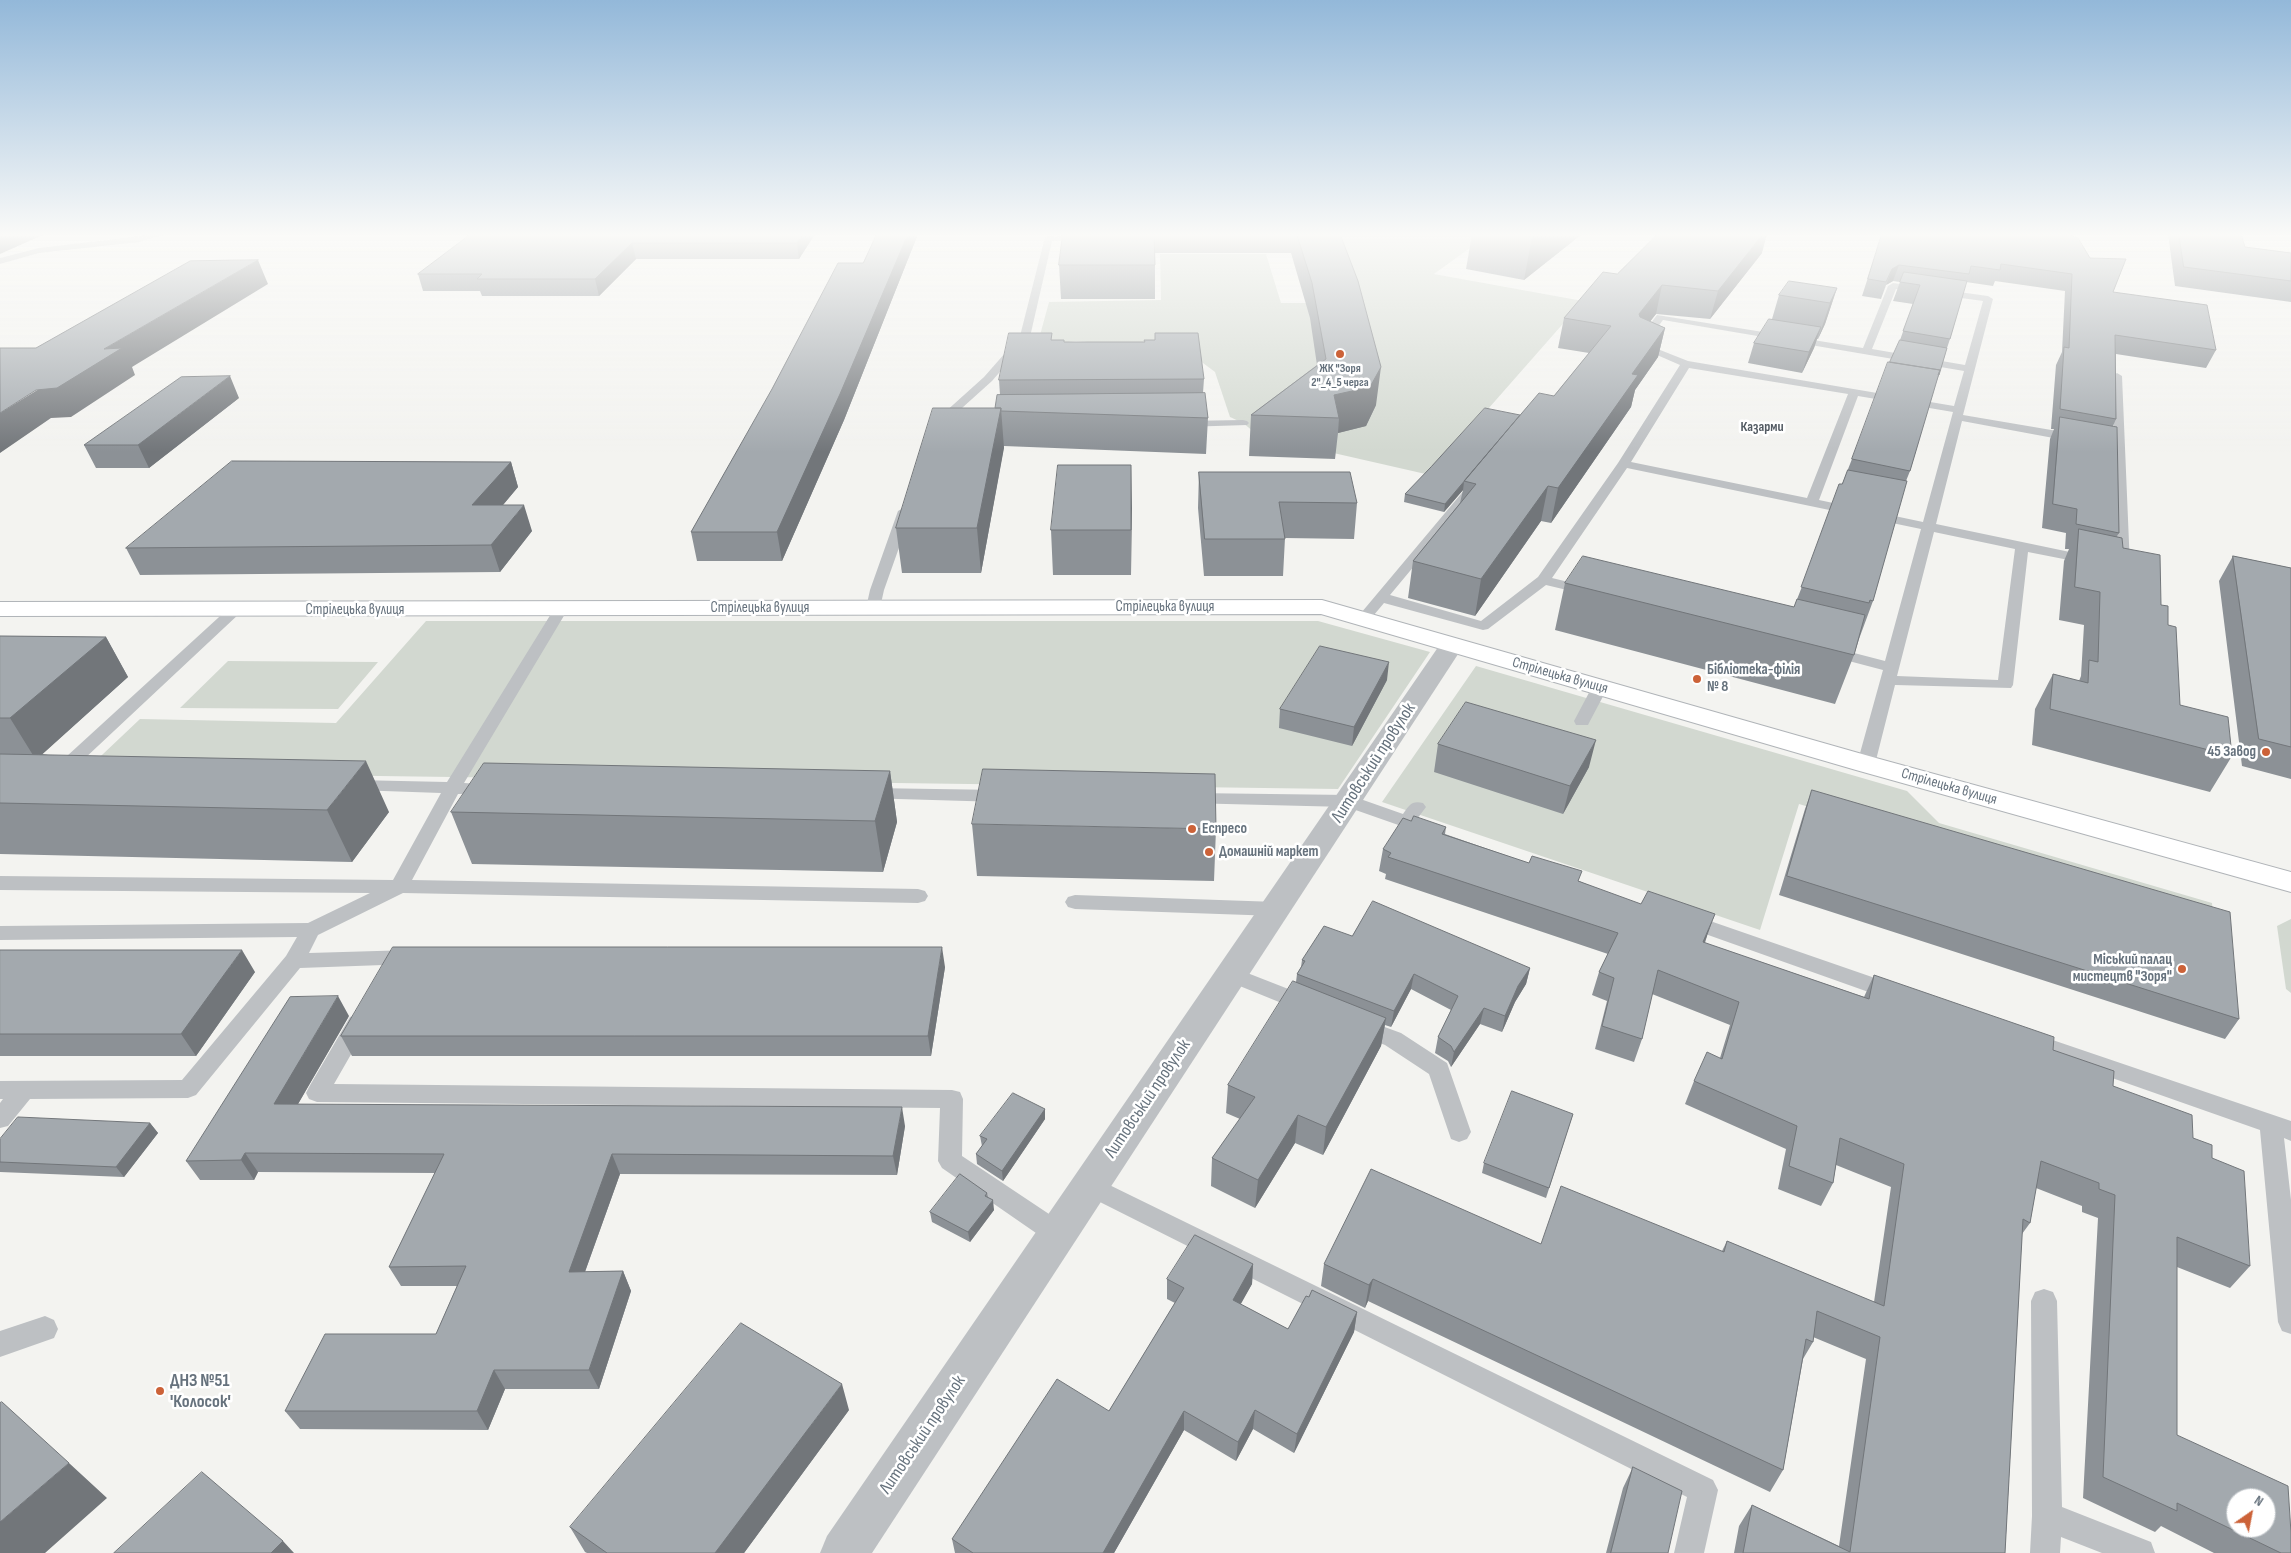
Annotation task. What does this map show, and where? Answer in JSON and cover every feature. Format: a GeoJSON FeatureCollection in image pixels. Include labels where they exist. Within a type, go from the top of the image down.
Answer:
{"type":"FeatureCollection","features":[{"type":"Feature","properties":{"kind":"street","name":"Стрілецька вулиця"},"geometry":{"type":"LineString","coordinates":[[0,609],[1322,607],[1866,764],[2291,882]]}},
{"type":"Feature","properties":{"kind":"street","name":"Литовський провулок"},"geometry":{"type":"LineString","coordinates":[[844,1553],[1452,645]]}},
{"type":"Feature","properties":{"kind":"lane"},"geometry":{"type":"LineString","coordinates":[[952,426],[933,431],[988,379],[1024,337],[1031,307]]}},
{"type":"Feature","properties":{"kind":"lane"},"geometry":{"type":"LineString","coordinates":[[1866,352],[1885,307]]}},
{"type":"Feature","properties":{"kind":"lane"},"geometry":{"type":"LineString","coordinates":[[1866,764],[1986,307]]}},
{"type":"Feature","properties":{"kind":"lane"},"geometry":{"type":"LineString","coordinates":[[1970,369],[1660,317],[1639,345],[1686,364],[1854,392],[2120,446]]}},
{"type":"Feature","properties":{"kind":"lane"},"geometry":{"type":"LineString","coordinates":[[1003,362],[1019,364]]}},
{"type":"Feature","properties":{"kind":"lane"},"geometry":{"type":"LineString","coordinates":[[1380,597],[1483,626],[1543,580],[1624,464],[1686,364]]}},
{"type":"Feature","properties":{"kind":"lane"},"geometry":{"type":"LineString","coordinates":[[1624,464],[2123,567],[2117,376]]}},
{"type":"Feature","properties":{"kind":"lane"},"geometry":{"type":"LineString","coordinates":[[1811,503],[1854,392]]}},
{"type":"Feature","properties":{"kind":"lane"},"geometry":{"type":"LineString","coordinates":[[1175,424],[1243,423]]}},
{"type":"Feature","properties":{"kind":"lane"},"geometry":{"type":"LineString","coordinates":[[1363,619],[1481,478]]}},
{"type":"Feature","properties":{"kind":"lane"},"geometry":{"type":"LineString","coordinates":[[873,608],[877,590],[909,499]]}},
{"type":"Feature","properties":{"kind":"lane"},"geometry":{"type":"LineString","coordinates":[[1815,648],[1890,674],[2005,685],[2022,546]]}},
{"type":"Feature","properties":{"kind":"lane"},"geometry":{"type":"LineString","coordinates":[[1543,580],[1596,593]]}},
{"type":"Feature","properties":{"kind":"lane"},"geometry":{"type":"LineString","coordinates":[[0,933],[311,930],[399,887],[453,786],[561,609]]}},
{"type":"Feature","properties":{"kind":"lane"},"geometry":{"type":"LineString","coordinates":[[73,778],[49,778],[235,610]]}},
{"type":"Feature","properties":{"kind":"lane"},"geometry":{"type":"LineString","coordinates":[[1582,721],[1600,687]]}},
{"type":"Feature","properties":{"kind":"lane"},"geometry":{"type":"LineString","coordinates":[[343,784],[512,789]]}},
{"type":"Feature","properties":{"kind":"lane"},"geometry":{"type":"LineString","coordinates":[[856,794],[1017,796]]}},
{"type":"Feature","properties":{"kind":"lane"},"geometry":{"type":"LineString","coordinates":[[1176,799],[1349,801],[1412,815],[1442,834]]}},
{"type":"Feature","properties":{"kind":"lane"},"geometry":{"type":"LineString","coordinates":[[0,883],[564,888],[918,896]]}},
{"type":"Feature","properties":{"kind":"lane"},"geometry":{"type":"LineString","coordinates":[[1075,902],[1277,909]]}},
{"type":"Feature","properties":{"kind":"lane"},"geometry":{"type":"LineString","coordinates":[[1671,915],[1911,999]]}},
{"type":"Feature","properties":{"kind":"lane"},"geometry":{"type":"LineString","coordinates":[[0,1090],[188,1089],[294,961],[311,930]]}},
{"type":"Feature","properties":{"kind":"lane"},"geometry":{"type":"LineString","coordinates":[[383,979],[396,957]]}},
{"type":"Feature","properties":{"kind":"lane"},"geometry":{"type":"LineString","coordinates":[[294,961],[434,957]]}},
{"type":"Feature","properties":{"kind":"lane"},"geometry":{"type":"LineString","coordinates":[[1232,975],[1393,1039],[1439,1069],[1459,1132]]}},
{"type":"Feature","properties":{"kind":"lane"},"geometry":{"type":"LineString","coordinates":[[370,1002],[317,1093],[952,1099],[950,1161],[1058,1234]]}},
{"type":"Feature","properties":{"kind":"lane"},"geometry":{"type":"LineString","coordinates":[[2012,1034],[2281,1127],[2291,1322]]}},
{"type":"Feature","properties":{"kind":"lane"},"geometry":{"type":"LineString","coordinates":[[0,1118],[24,1090]]}},
{"type":"Feature","properties":{"kind":"lane"},"geometry":{"type":"LineString","coordinates":[[1091,1186],[1703,1490],[1689,1553]]}},
{"type":"Feature","properties":{"kind":"lane"},"geometry":{"type":"LineString","coordinates":[[2044,1301],[2047,1516],[2045,1553]]}},
{"type":"Feature","properties":{"kind":"lane"},"geometry":{"type":"LineString","coordinates":[[0,1344],[45,1329]]}},
{"type":"Feature","properties":{"kind":"lane"},"geometry":{"type":"LineString","coordinates":[[2047,1516],[2140,1553]]}},
{"type":"Feature","properties":{"kind":"shaded area"},"geometry":{"type":"Polygon","coordinates":[[[1048,307],[1577,307],[1430,475],[1259,436],[1243,423],[1230,417],[1215,372],[1187,351],[1076,341],[1037,346],[1048,307]]]}},
{"type":"Feature","properties":{"kind":"shaded area"},"geometry":{"type":"Polygon","coordinates":[[[426,621],[1318,621],[1430,652],[1338,789],[84,772],[140,719],[336,723],[426,621]]]}},
{"type":"Feature","properties":{"kind":"shaded area"},"geometry":{"type":"Polygon","coordinates":[[[228,661],[378,662],[338,709],[180,708],[228,661]]]}},
{"type":"Feature","properties":{"kind":"shaded area"},"geometry":{"type":"Polygon","coordinates":[[[1476,666],[1907,791],[1939,823],[2212,903],[2214,927],[1799,804],[1760,930],[1382,802],[1476,666]]]}},
{"type":"Feature","properties":{"kind":"shaded area"},"geometry":{"type":"Polygon","coordinates":[[[2291,919],[2291,993],[2286,989],[2277,926],[2291,919]]]}},
{"type":"Feature","properties":{"kind":"building"},"geometry":{"type":"Polygon","coordinates":[[[108,307],[176,307],[104,349],[122,348],[57,388],[36,390],[0,413],[0,348],[36,348],[108,307]]]}},
{"type":"Feature","properties":{"kind":"building"},"geometry":{"type":"Polygon","coordinates":[[[815,307],[877,307],[840,394],[777,532],[691,532],[772,389],[815,307]]]}},
{"type":"Feature","properties":{"kind":"building","name":"ЖК \"Зоря 2\"_4_5 черга"},"geometry":{"type":"Polygon","coordinates":[[[1317,307],[1365,307],[1381,367],[1370,387],[1334,395],[1339,418],[1251,415],[1326,359],[1317,307]]]}},
{"type":"Feature","properties":{"kind":"building"},"geometry":{"type":"Polygon","coordinates":[[[1573,307],[1644,307],[1639,314],[1640,317],[1665,328],[1632,374],[1638,375],[1558,488],[1548,486],[1481,579],[1413,561],[1476,484],[1464,481],[1539,393],[1554,396],[1611,326],[1564,318],[1573,307]]]}},
{"type":"Feature","properties":{"kind":"building"},"geometry":{"type":"Polygon","coordinates":[[[1912,307],[1959,307],[1950,339],[1903,331],[1912,307]]]}},
{"type":"Feature","properties":{"kind":"building"},"geometry":{"type":"Polygon","coordinates":[[[2071,307],[2207,307],[2216,350],[2115,335],[2116,419],[2060,409],[2064,347],[2069,348],[2071,307]]]}},
{"type":"Feature","properties":{"kind":"building"},"geometry":{"type":"Polygon","coordinates":[[[1769,319],[1821,327],[1809,352],[1754,343],[1769,319]]]}},
{"type":"Feature","properties":{"kind":"building"},"geometry":{"type":"Polygon","coordinates":[[[1009,333],[1052,333],[1051,340],[1064,340],[1064,342],[1145,342],[1144,340],[1155,340],[1155,333],[1198,333],[1204,379],[999,380],[1009,333]]]}},
{"type":"Feature","properties":{"kind":"building"},"geometry":{"type":"Polygon","coordinates":[[[1900,340],[1947,348],[1939,375],[1940,370],[1890,362],[1900,340]]]}},
{"type":"Feature","properties":{"kind":"building"},"geometry":{"type":"Polygon","coordinates":[[[1888,362],[1940,370],[1910,471],[1852,459],[1888,362]]]}},
{"type":"Feature","properties":{"kind":"building"},"geometry":{"type":"Polygon","coordinates":[[[230,376],[138,445],[84,445],[181,377],[230,376]]]}},
{"type":"Feature","properties":{"kind":"building"},"geometry":{"type":"Polygon","coordinates":[[[1205,393],[1208,418],[1001,411],[1001,408],[995,408],[997,395],[1205,393]]]}},
{"type":"Feature","properties":{"kind":"building"},"geometry":{"type":"Polygon","coordinates":[[[933,408],[1001,408],[977,528],[896,528],[933,408]]]}},
{"type":"Feature","properties":{"kind":"building"},"geometry":{"type":"Polygon","coordinates":[[[1485,408],[1520,415],[1445,504],[1405,494],[1431,467],[1485,408]]]}},
{"type":"Feature","properties":{"kind":"building"},"geometry":{"type":"Polygon","coordinates":[[[2060,417],[2117,427],[2119,533],[2076,524],[2077,509],[2053,504],[2060,417]]]}},
{"type":"Feature","properties":{"kind":"building"},"geometry":{"type":"Polygon","coordinates":[[[232,461],[511,462],[472,505],[524,505],[491,545],[126,548],[232,461]]]}},
{"type":"Feature","properties":{"kind":"building"},"geometry":{"type":"Polygon","coordinates":[[[1058,465],[1131,465],[1131,530],[1051,530],[1058,465]]]}},
{"type":"Feature","properties":{"kind":"building"},"geometry":{"type":"Polygon","coordinates":[[[1848,470],[1907,481],[1873,601],[1870,600],[1869,603],[1801,587],[1839,484],[1842,484],[1848,470]]]}},
{"type":"Feature","properties":{"kind":"building"},"geometry":{"type":"Polygon","coordinates":[[[1199,472],[1350,472],[1357,503],[1279,502],[1285,539],[1205,539],[1199,472]]]}},
{"type":"Feature","properties":{"kind":"building"},"geometry":{"type":"Polygon","coordinates":[[[2079,529],[2122,538],[2123,548],[2160,555],[2161,605],[2168,606],[2168,625],[2176,627],[2180,705],[2228,717],[2232,756],[2050,709],[2053,674],[2088,683],[2089,660],[2098,662],[2100,592],[2075,587],[2079,529]]]}},
{"type":"Feature","properties":{"kind":"building"},"geometry":{"type":"Polygon","coordinates":[[[1583,556],[1794,607],[1797,599],[1865,615],[1854,655],[1565,583],[1583,556]]]}},
{"type":"Feature","properties":{"kind":"building"},"geometry":{"type":"Polygon","coordinates":[[[2233,556],[2291,568],[2291,747],[2259,739],[2233,556]]]}},
{"type":"Feature","properties":{"kind":"building"},"geometry":{"type":"Polygon","coordinates":[[[0,636],[106,637],[10,718],[0,718],[0,636]]]}},
{"type":"Feature","properties":{"kind":"building"},"geometry":{"type":"Polygon","coordinates":[[[1320,646],[1389,662],[1354,727],[1280,709],[1320,646]]]}},
{"type":"Feature","properties":{"kind":"building"},"geometry":{"type":"Polygon","coordinates":[[[1466,702],[1596,740],[1570,786],[1438,744],[1466,702]]]}},
{"type":"Feature","properties":{"kind":"building"},"geometry":{"type":"Polygon","coordinates":[[[0,754],[366,761],[327,810],[0,803],[0,754]]]}},
{"type":"Feature","properties":{"kind":"building"},"geometry":{"type":"Polygon","coordinates":[[[484,763],[890,771],[875,821],[451,812],[484,763]]]}},
{"type":"Feature","properties":{"kind":"building"},"geometry":{"type":"Polygon","coordinates":[[[983,769],[1215,774],[1216,829],[972,824],[983,769]]]}},
{"type":"Feature","properties":{"kind":"building"},"geometry":{"type":"Polygon","coordinates":[[[1812,790],[2230,912],[2239,1019],[1787,876],[1812,790]]]}},
{"type":"Feature","properties":{"kind":"building"},"geometry":{"type":"Polygon","coordinates":[[[1414,816],[1446,827],[1442,834],[1529,863],[1532,856],[1582,871],[1578,881],[1641,904],[1648,891],[1715,914],[1703,942],[1869,999],[1874,975],[2054,1037],[2053,1050],[2114,1071],[2113,1086],[2192,1115],[2193,1138],[2212,1145],[2212,1158],[2244,1171],[2250,1266],[2177,1237],[2177,1435],[2288,1486],[2291,1553],[2281,1553],[2250,1538],[2276,1538],[2276,1488],[2226,1488],[2226,1527],[2177,1503],[2177,1511],[2103,1477],[2115,1195],[2099,1189],[2099,1183],[2041,1161],[2030,1223],[2023,1219],[2005,1553],[1743,1553],[1752,1505],[1850,1552],[1880,1337],[1817,1311],[1813,1342],[1806,1339],[1783,1470],[1373,1279],[1369,1285],[1324,1264],[1371,1169],[1541,1244],[1561,1186],[1724,1252],[1727,1241],[1884,1306],[1904,1164],[1840,1138],[1833,1183],[1789,1166],[1797,1126],[1694,1081],[1707,1052],[1722,1059],[1739,1002],[1658,970],[1642,1039],[1602,1026],[1614,978],[1599,972],[1618,933],[1388,857],[1391,853],[1383,849],[1403,818],[1411,821],[1414,816]]]}},
{"type":"Feature","properties":{"kind":"building"},"geometry":{"type":"Polygon","coordinates":[[[1373,901],[1530,968],[1518,986],[1505,1016],[1484,1008],[1454,1052],[1451,1046],[1438,1037],[1458,996],[1414,974],[1394,1011],[1297,974],[1305,961],[1302,960],[1324,926],[1352,936],[1373,901]]]}},
{"type":"Feature","properties":{"kind":"building"},"geometry":{"type":"Polygon","coordinates":[[[393,947],[942,947],[928,1036],[341,1036],[393,947]]]}},
{"type":"Feature","properties":{"kind":"building"},"geometry":{"type":"Polygon","coordinates":[[[0,950],[242,950],[181,1034],[0,1034],[0,950]]]}},
{"type":"Feature","properties":{"kind":"building"},"geometry":{"type":"Polygon","coordinates":[[[1293,981],[1386,1018],[1326,1127],[1298,1115],[1258,1180],[1212,1158],[1255,1097],[1228,1085],[1293,981]]]}},
{"type":"Feature","properties":{"kind":"building"},"geometry":{"type":"Polygon","coordinates":[[[338,996],[274,1104],[902,1107],[893,1156],[612,1154],[569,1272],[623,1271],[589,1370],[494,1370],[477,1411],[285,1411],[325,1334],[436,1334],[466,1266],[389,1267],[444,1154],[245,1153],[241,1160],[186,1161],[290,997],[338,996]]]}},
{"type":"Feature","properties":{"kind":"building"},"geometry":{"type":"Polygon","coordinates":[[[1512,1091],[1573,1114],[1549,1188],[1484,1163],[1512,1091]]]}},
{"type":"Feature","properties":{"kind":"building"},"geometry":{"type":"Polygon","coordinates":[[[1013,1093],[1045,1109],[1002,1171],[976,1154],[987,1139],[980,1136],[1013,1093]]]}},
{"type":"Feature","properties":{"kind":"building"},"geometry":{"type":"Polygon","coordinates":[[[18,1117],[150,1123],[116,1167],[0,1162],[0,1139],[18,1117]]]}},
{"type":"Feature","properties":{"kind":"building"},"geometry":{"type":"Polygon","coordinates":[[[960,1174],[987,1193],[985,1196],[993,1200],[968,1232],[930,1212],[960,1174]]]}},
{"type":"Feature","properties":{"kind":"building"},"geometry":{"type":"Polygon","coordinates":[[[1195,1235],[1253,1264],[1233,1300],[1288,1329],[1306,1296],[1309,1297],[1312,1290],[1357,1312],[1297,1434],[1255,1410],[1238,1442],[1184,1411],[1103,1553],[973,1553],[952,1539],[1057,1379],[1109,1411],[1184,1288],[1167,1279],[1195,1235]]]}},
{"type":"Feature","properties":{"kind":"building"},"geometry":{"type":"Polygon","coordinates":[[[741,1323],[842,1384],[715,1553],[607,1553],[570,1527],[741,1323]]]}},
{"type":"Feature","properties":{"kind":"building"},"geometry":{"type":"Polygon","coordinates":[[[2,1402],[69,1463],[0,1522],[0,1403],[2,1402]]]}},
{"type":"Feature","properties":{"kind":"building"},"geometry":{"type":"Polygon","coordinates":[[[1633,1467],[1682,1491],[1668,1553],[1611,1553],[1633,1467]]]}},
{"type":"Feature","properties":{"kind":"building"},"geometry":{"type":"Polygon","coordinates":[[[202,1472],[283,1541],[271,1553],[114,1553],[202,1472]]]}},
{"type":"Feature","properties":{"kind":"place","name":"ЖК \"Зоря 2\"_4_5 черга"},"geometry":{"type":"Point","coordinates":[1340,354]}},
{"type":"Feature","properties":{"kind":"place","name":"Бібліотека-філія № 8"},"geometry":{"type":"Point","coordinates":[1697,679]}},
{"type":"Feature","properties":{"kind":"place","name":"45 Завод"},"geometry":{"type":"Point","coordinates":[2266,752]}},
{"type":"Feature","properties":{"kind":"place","name":"Еспресо"},"geometry":{"type":"Point","coordinates":[1192,829]}},
{"type":"Feature","properties":{"kind":"place","name":"Домашній маркет"},"geometry":{"type":"Point","coordinates":[1209,852]}},
{"type":"Feature","properties":{"kind":"place","name":"Міський палац мистецтв \"Зоря\""},"geometry":{"type":"Point","coordinates":[2182,969]}},
{"type":"Feature","properties":{"kind":"place","name":"ДНЗ №51 'Колосок'"},"geometry":{"type":"Point","coordinates":[160,1391]}},
{"type":"Feature","properties":{"kind":"district","name":"Казарми"},"geometry":{"type":"Point","coordinates":[1762,427]}}]}
